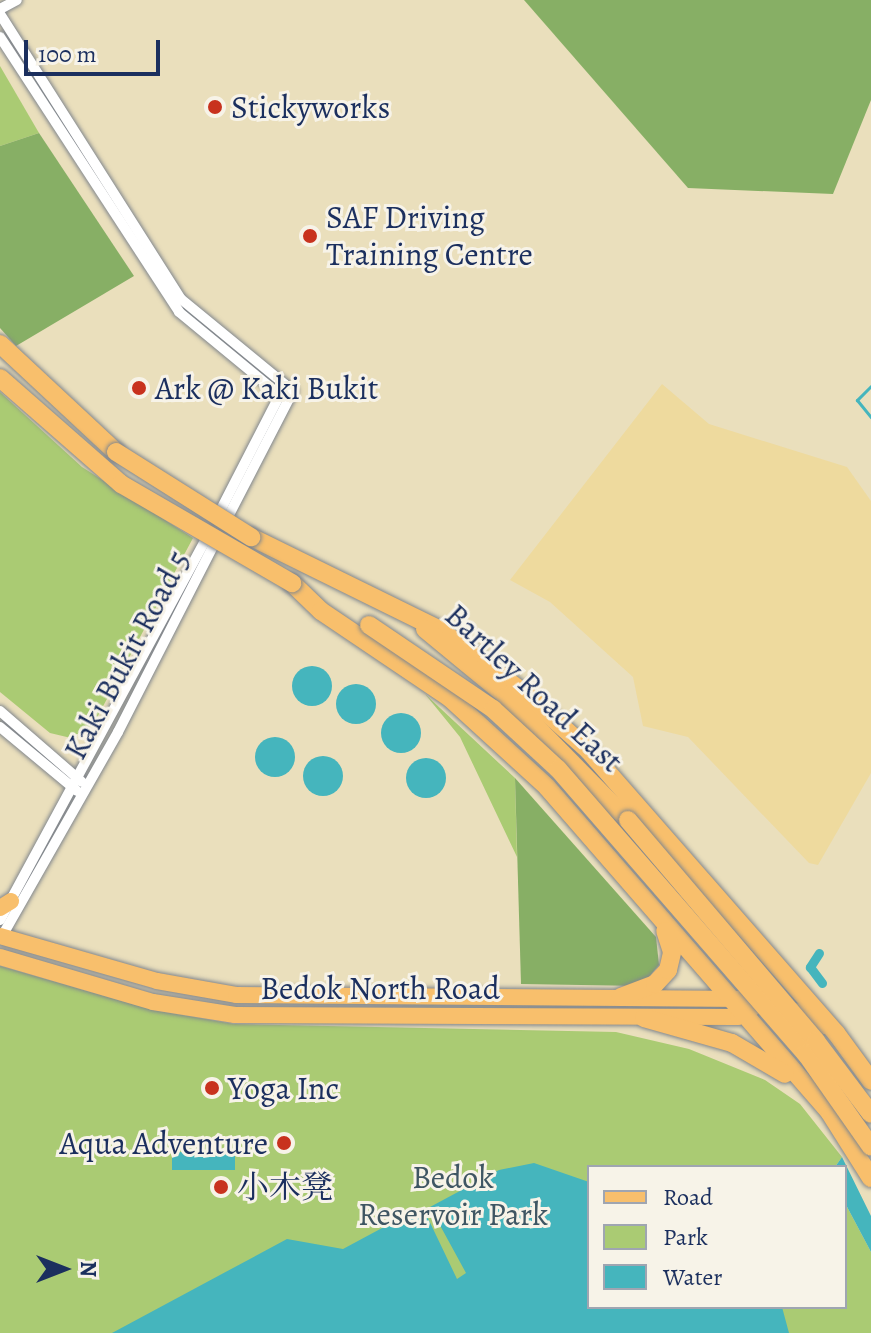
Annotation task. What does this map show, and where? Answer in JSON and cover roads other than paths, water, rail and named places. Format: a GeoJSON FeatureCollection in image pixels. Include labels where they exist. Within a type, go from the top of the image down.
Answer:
{"type":"FeatureCollection","features":[{"type":"Feature","properties":{"kind":"highway","name":"Bartley Road East"},"geometry":{"type":"LineString","coordinates":[[0,344],[105,442],[176,493],[418,620],[575,761],[816,1041],[871,1114]]}},
{"type":"Feature","properties":{"kind":"highway","name":"Bartley Road East"},"geometry":{"type":"LineString","coordinates":[[0,378],[89,460],[140,497],[456,681],[558,769],[806,1054],[871,1147]]}},
{"type":"Feature","properties":{"kind":"highway"},"geometry":{"type":"LineString","coordinates":[[292,583],[321,611],[450,698],[547,787],[847,1136],[871,1178]]}},
{"type":"Feature","properties":{"kind":"highway"},"geometry":{"type":"LineString","coordinates":[[418,620],[477,653],[586,748],[836,1033],[871,1081]]}},
{"type":"Feature","properties":{"kind":"highway"},"geometry":{"type":"LineString","coordinates":[[621,997],[655,984],[668,970],[671,945],[659,919]]}},
{"type":"Feature","properties":{"kind":"highway"},"geometry":{"type":"LineString","coordinates":[[644,1018],[732,1043],[810,1092]]}},
{"type":"Feature","properties":{"kind":"main road","name":"Bedok North Road"},"geometry":{"type":"LineString","coordinates":[[0,933],[157,981],[254,996],[729,998],[759,1000],[796,1009],[836,1033]]}},
{"type":"Feature","properties":{"kind":"main road"},"geometry":{"type":"LineString","coordinates":[[744,1016],[759,1000],[765,972],[759,946]]}},
{"type":"Feature","properties":{"kind":"main road","name":"Bedok North Road"},"geometry":{"type":"LineString","coordinates":[[0,957],[153,1002],[235,1015],[744,1016]]}},
{"type":"Feature","properties":{"kind":"main road"},"geometry":{"type":"LineString","coordinates":[[254,996],[273,1015]]}},
{"type":"Feature","properties":{"kind":"street"},"geometry":{"type":"LineString","coordinates":[[17,0],[0,12],[181,299],[286,393]]}},
{"type":"Feature","properties":{"kind":"street"},"geometry":{"type":"LineString","coordinates":[[0,37],[179,312],[286,393]]}},
{"type":"Feature","properties":{"kind":"street","name":"Kaki Bukit Road 5"},"geometry":{"type":"LineString","coordinates":[[0,933],[286,393]]}},
{"type":"Feature","properties":{"kind":"street"},"geometry":{"type":"LineString","coordinates":[[0,711],[80,787]]}},
{"type":"Feature","properties":{"kind":"street"},"geometry":{"type":"LineString","coordinates":[[0,727],[80,787]]}},
{"type":"Feature","properties":{"kind":"street","name":"Kaki Bukit Road 5"},"geometry":{"type":"LineString","coordinates":[[0,933],[5,904],[80,787]]}},
{"type":"Feature","properties":{"kind":"water"},"geometry":{"type":"Polygon","coordinates":[[[312,666],[326,672],[332,686],[326,700],[312,706],[298,700],[292,686],[298,672],[312,666]]]}},
{"type":"Feature","properties":{"kind":"water"},"geometry":{"type":"Polygon","coordinates":[[[356,684],[370,690],[376,704],[370,718],[356,724],[342,718],[336,704],[342,690],[356,684]]]}},
{"type":"Feature","properties":{"kind":"water"},"geometry":{"type":"Polygon","coordinates":[[[401,713],[415,719],[421,733],[415,747],[401,753],[387,747],[381,733],[387,719],[401,713]]]}},
{"type":"Feature","properties":{"kind":"water"},"geometry":{"type":"Polygon","coordinates":[[[275,737],[289,743],[295,757],[289,771],[275,777],[261,771],[255,757],[261,743],[275,737]]]}},
{"type":"Feature","properties":{"kind":"water"},"geometry":{"type":"Polygon","coordinates":[[[323,756],[337,762],[343,776],[337,790],[323,796],[309,790],[303,776],[309,762],[323,756]]]}},
{"type":"Feature","properties":{"kind":"water"},"geometry":{"type":"Polygon","coordinates":[[[426,758],[440,764],[446,778],[440,792],[426,798],[412,792],[406,778],[412,764],[426,758]]]}},
{"type":"Feature","properties":{"kind":"water"},"geometry":{"type":"Polygon","coordinates":[[[172,1152],[235,1152],[235,1170],[172,1170],[172,1152]]]}},
{"type":"Feature","properties":{"kind":"water"},"geometry":{"type":"Polygon","coordinates":[[[534,1163],[587,1181],[587,1309],[783,1309],[789,1333],[112,1333],[287,1239],[343,1249],[410,1213],[425,1212],[457,1279],[466,1273],[430,1207],[499,1170],[534,1163]]]}},
{"type":"Feature","properties":{"kind":"water"},"geometry":{"type":"Polygon","coordinates":[[[847,1167],[871,1216],[871,1252],[847,1207],[847,1167]]]}},
{"type":"Feature","properties":{"kind":"waterway"},"geometry":{"type":"LineString","coordinates":[[871,386],[857,400],[871,417]]}},
{"type":"Feature","properties":{"kind":"waterway"},"geometry":{"type":"LineString","coordinates":[[819,953],[810,967],[822,983]]}},
{"type":"Feature","properties":{"kind":"place","name":"Stickyworks"},"geometry":{"type":"Point","coordinates":[215,107]}},
{"type":"Feature","properties":{"kind":"place","name":"SAF Driving Training Centre"},"geometry":{"type":"Point","coordinates":[310,236]}},
{"type":"Feature","properties":{"kind":"place","name":"Ark @ Kaki Bukit"},"geometry":{"type":"Point","coordinates":[139,388]}},
{"type":"Feature","properties":{"kind":"place","name":"Yoga Inc"},"geometry":{"type":"Point","coordinates":[212,1088]}},
{"type":"Feature","properties":{"kind":"place","name":"Aqua Adventure"},"geometry":{"type":"Point","coordinates":[284,1143]}},
{"type":"Feature","properties":{"kind":"place","name":"小木凳"},"geometry":{"type":"Point","coordinates":[221,1187]}},
{"type":"Feature","properties":{"kind":"park label","name":"Bedok Reservoir Park"},"geometry":{"type":"Point","coordinates":[453,1196]}}]}
